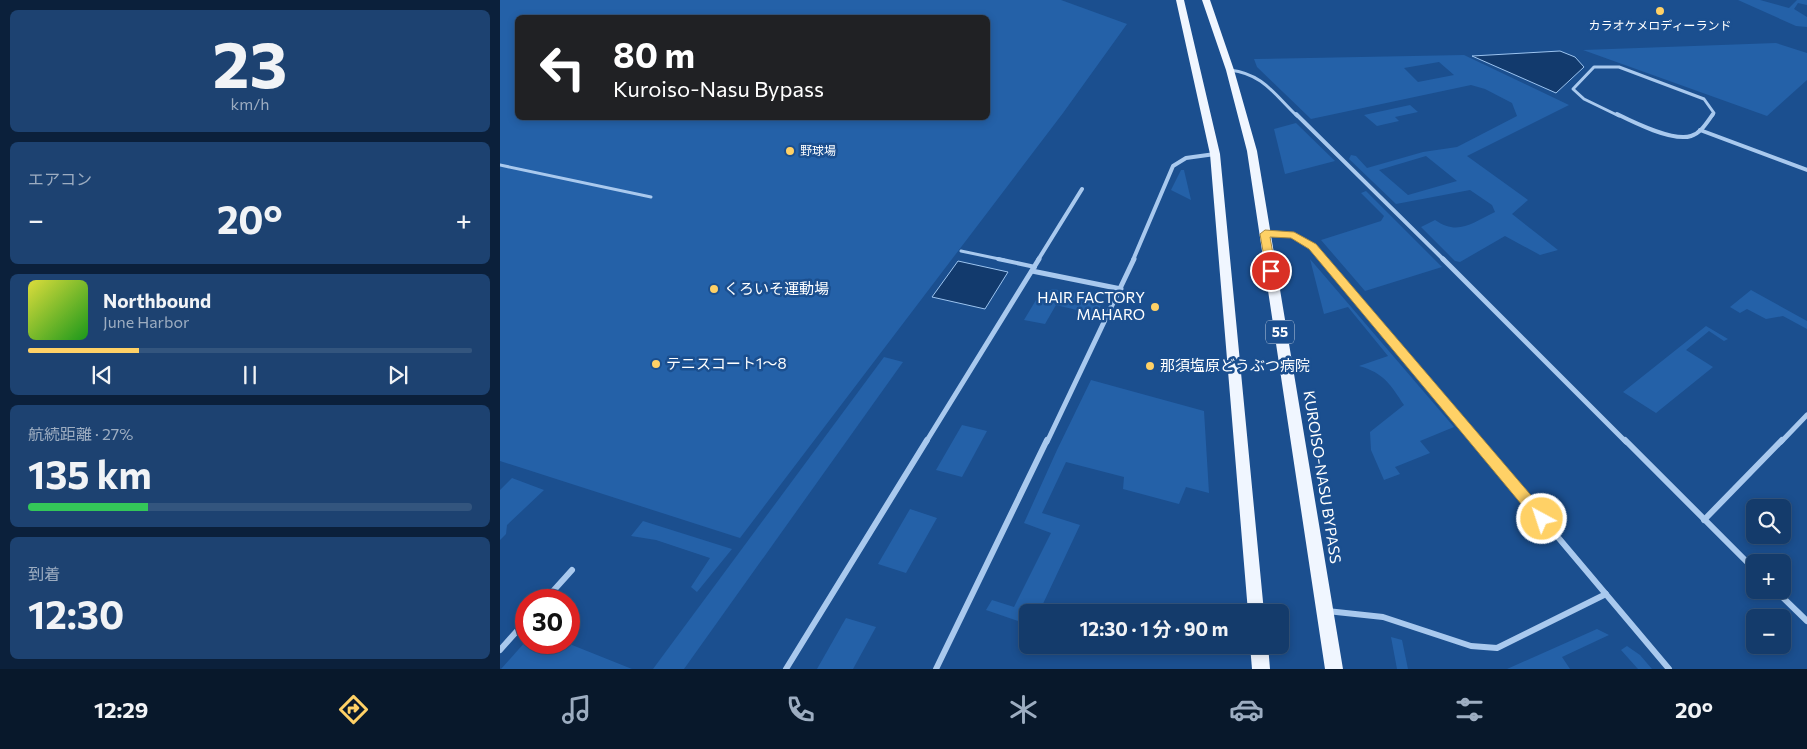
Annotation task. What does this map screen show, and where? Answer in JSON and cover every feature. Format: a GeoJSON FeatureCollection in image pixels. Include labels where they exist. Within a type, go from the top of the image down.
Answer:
{"type":"FeatureCollection","features":[{"type":"Feature","properties":{"kind":"main road"},"geometry":{"type":"LineString","coordinates":[[1180,0],[1215,154],[1255,604]]}},
{"type":"Feature","properties":{"kind":"main road","name":"KUROISO-NASU BYPASS"},"geometry":{"type":"LineString","coordinates":[[1206,0],[1230,70],[1252,151],[1334,669]]}},
{"type":"Feature","properties":{"kind":"main road"},"geometry":{"type":"LineString","coordinates":[[1260,654],[1261,669]]}},
{"type":"Feature","properties":{"kind":"street"},"geometry":{"type":"LineString","coordinates":[[1594,67],[1619,67],[1704,98],[1714,113],[1700,130],[1689,137],[1668,135],[1584,99],[1573,89],[1594,67]]}},
{"type":"Feature","properties":{"kind":"street"},"geometry":{"type":"LineString","coordinates":[[1230,70],[1245,72],[1257,77],[1341,158],[1746,561]]}},
{"type":"Feature","properties":{"kind":"street"},"geometry":{"type":"LineString","coordinates":[[1700,130],[1807,170]]}},
{"type":"Feature","properties":{"kind":"street"},"geometry":{"type":"LineString","coordinates":[[936,669],[1121,289],[1173,166],[1186,158],[1215,154]]}},
{"type":"Feature","properties":{"kind":"street"},"geometry":{"type":"LineString","coordinates":[[786,669],[1082,189]]}},
{"type":"Feature","properties":{"kind":"street"},"geometry":{"type":"LineString","coordinates":[[1265,234],[1294,235],[1312,246],[1669,669]]}},
{"type":"Feature","properties":{"kind":"street"},"geometry":{"type":"LineString","coordinates":[[1033,269],[1121,289]]}},
{"type":"Feature","properties":{"kind":"street"},"geometry":{"type":"LineString","coordinates":[[1704,520],[1807,415]]}},
{"type":"Feature","properties":{"kind":"street"},"geometry":{"type":"LineString","coordinates":[[555,589],[572,570]]}},
{"type":"Feature","properties":{"kind":"street"},"geometry":{"type":"LineString","coordinates":[[1325,611],[1383,617],[1471,646],[1497,648],[1606,594]]}},
{"type":"Feature","properties":{"kind":"street"},"geometry":{"type":"LineString","coordinates":[[1784,599],[1807,621]]}},
{"type":"Feature","properties":{"kind":"street"},"geometry":{"type":"LineString","coordinates":[[500,650],[515,633]]}},
{"type":"Feature","properties":{"kind":"lane"},"geometry":{"type":"LineString","coordinates":[[500,165],[651,197]]}},
{"type":"Feature","properties":{"kind":"lane"},"geometry":{"type":"LineString","coordinates":[[961,251],[1033,269]]}},
{"type":"Feature","properties":{"kind":"shaded area","name":"くろいそ運動場"},"geometry":{"type":"Polygon","coordinates":[[[500,0],[1061,0],[1127,24],[1063,113],[740,538],[500,461],[500,0]]]}},
{"type":"Feature","properties":{"kind":"shaded area"},"geometry":{"type":"Polygon","coordinates":[[[1738,0],[1760,0],[1789,8],[1797,0],[1807,0],[1807,5],[1798,3],[1794,9],[1807,17],[1807,27],[1796,26],[1738,0]]]}},
{"type":"Feature","properties":{"kind":"shaded area"},"geometry":{"type":"Polygon","coordinates":[[[1776,43],[1807,53],[1807,80],[1767,116],[1583,50],[1776,43]]]}},
{"type":"Feature","properties":{"kind":"shaded area"},"geometry":{"type":"Polygon","coordinates":[[[1560,51],[1575,57],[1584,67],[1556,93],[1472,56],[1560,51]]]}},
{"type":"Feature","properties":{"kind":"shaded area"},"geometry":{"type":"Polygon","coordinates":[[[1464,55],[1569,105],[1467,156],[1528,200],[1512,214],[1558,250],[1540,255],[1505,236],[1460,262],[1455,261],[1421,227],[1435,220],[1451,227],[1472,224],[1495,212],[1492,205],[1470,190],[1396,204],[1349,159],[1351,155],[1356,156],[1367,168],[1423,152],[1457,147],[1517,116],[1512,103],[1485,89],[1471,85],[1311,119],[1257,67],[1254,59],[1464,55]],[[1439,62],[1404,68],[1418,82],[1454,75],[1439,62]],[[1426,156],[1379,170],[1408,195],[1457,181],[1426,156]]]}},
{"type":"Feature","properties":{"kind":"shaded area"},"geometry":{"type":"Polygon","coordinates":[[[1410,105],[1418,112],[1395,117],[1399,121],[1377,126],[1364,115],[1410,105]]]}},
{"type":"Feature","properties":{"kind":"shaded area"},"geometry":{"type":"Polygon","coordinates":[[[1296,123],[1335,161],[1285,174],[1274,129],[1296,123]]]}},
{"type":"Feature","properties":{"kind":"shaded area"},"geometry":{"type":"Polygon","coordinates":[[[1181,170],[1184,170],[1191,200],[1171,190],[1181,170]]]}},
{"type":"Feature","properties":{"kind":"shaded area"},"geometry":{"type":"Polygon","coordinates":[[[1366,191],[1442,267],[1365,291],[1321,240],[1381,221],[1384,216],[1361,193],[1366,191]]]}},
{"type":"Feature","properties":{"kind":"shaded area"},"geometry":{"type":"Polygon","coordinates":[[[1310,259],[1454,427],[1420,441],[1430,453],[1395,467],[1400,474],[1384,480],[1371,450],[1370,432],[1404,405],[1386,380],[1375,372],[1359,366],[1388,356],[1348,307],[1324,314],[1310,259]]]}},
{"type":"Feature","properties":{"kind":"shaded area"},"geometry":{"type":"Polygon","coordinates":[[[958,261],[1008,272],[985,309],[932,297],[958,261]]]}},
{"type":"Feature","properties":{"kind":"shaded area"},"geometry":{"type":"Polygon","coordinates":[[[1053,289],[1091,296],[1101,305],[1097,315],[1056,305],[1045,324],[1024,320],[1039,295],[1053,289]]]}},
{"type":"Feature","properties":{"kind":"shaded area"},"geometry":{"type":"Polygon","coordinates":[[[1751,290],[1807,321],[1807,329],[1783,316],[1766,319],[1747,309],[1740,313],[1730,307],[1751,290]]]}},
{"type":"Feature","properties":{"kind":"shaded area"},"geometry":{"type":"Polygon","coordinates":[[[1706,326],[1728,339],[1724,341],[1709,331],[1686,350],[1713,367],[1656,413],[1623,392],[1706,326]]]}},
{"type":"Feature","properties":{"kind":"shaded area"},"geometry":{"type":"Polygon","coordinates":[[[884,357],[903,362],[684,669],[653,669],[884,357]]]}},
{"type":"Feature","properties":{"kind":"shaded area"},"geometry":{"type":"Polygon","coordinates":[[[1091,380],[1204,411],[1209,493],[1186,487],[1179,504],[1123,489],[1124,477],[1066,462],[1042,513],[1080,525],[1043,604],[1019,604],[1019,621],[986,610],[992,600],[1014,607],[1051,533],[1024,523],[1091,380]]]}},
{"type":"Feature","properties":{"kind":"shaded area"},"geometry":{"type":"Polygon","coordinates":[[[962,425],[987,431],[962,477],[936,470],[962,425]]]}},
{"type":"Feature","properties":{"kind":"shaded area"},"geometry":{"type":"Polygon","coordinates":[[[512,478],[544,490],[507,525],[506,534],[500,540],[500,490],[512,478]]]}},
{"type":"Feature","properties":{"kind":"shaded area"},"geometry":{"type":"Polygon","coordinates":[[[910,509],[937,518],[906,573],[878,564],[910,509]]]}},
{"type":"Feature","properties":{"kind":"shaded area"},"geometry":{"type":"Polygon","coordinates":[[[643,521],[732,549],[697,592],[691,587],[710,558],[656,540],[631,536],[643,521]]]}},
{"type":"Feature","properties":{"kind":"shaded area"},"geometry":{"type":"Polygon","coordinates":[[[846,618],[876,627],[853,669],[817,669],[846,618]]]}},
{"type":"Feature","properties":{"kind":"shaded area"},"geometry":{"type":"Polygon","coordinates":[[[1597,629],[1609,635],[1562,657],[1570,669],[1507,669],[1597,629]]]}},
{"type":"Feature","properties":{"kind":"shaded area"},"geometry":{"type":"Polygon","coordinates":[[[1391,637],[1402,640],[1408,669],[1397,669],[1391,637]]]}},
{"type":"Feature","properties":{"kind":"shaded area"},"geometry":{"type":"Polygon","coordinates":[[[1627,646],[1640,655],[1652,669],[1638,669],[1621,650],[1627,646]]]}},
{"type":"Feature","properties":{"kind":"shaded area"},"geometry":{"type":"Polygon","coordinates":[[[580,648],[632,669],[501,669],[515,653],[580,654],[580,648]]]}},
{"type":"Feature","properties":{"kind":"place","name":"カラオケメロディーランド"},"geometry":{"type":"Point","coordinates":[1660,11]}},
{"type":"Feature","properties":{"kind":"place","name":"野球場"},"geometry":{"type":"Point","coordinates":[790,151]}},
{"type":"Feature","properties":{"kind":"place","name":"くろいそ運動場"},"geometry":{"type":"Point","coordinates":[714,289]}},
{"type":"Feature","properties":{"kind":"place","name":"HAIR FACTORY MAHARO"},"geometry":{"type":"Point","coordinates":[1155,307]}},
{"type":"Feature","properties":{"kind":"place","name":"テニスコート1～8"},"geometry":{"type":"Point","coordinates":[656,364]}},
{"type":"Feature","properties":{"kind":"place","name":"那須塩原どうぶつ病院"},"geometry":{"type":"Point","coordinates":[1150,366]}},
{"type":"Feature","properties":{"kind":"route"},"geometry":{"type":"LineString","coordinates":[[1271,271],[1265,234],[1294,235],[1312,246],[1542,519]]}}]}
